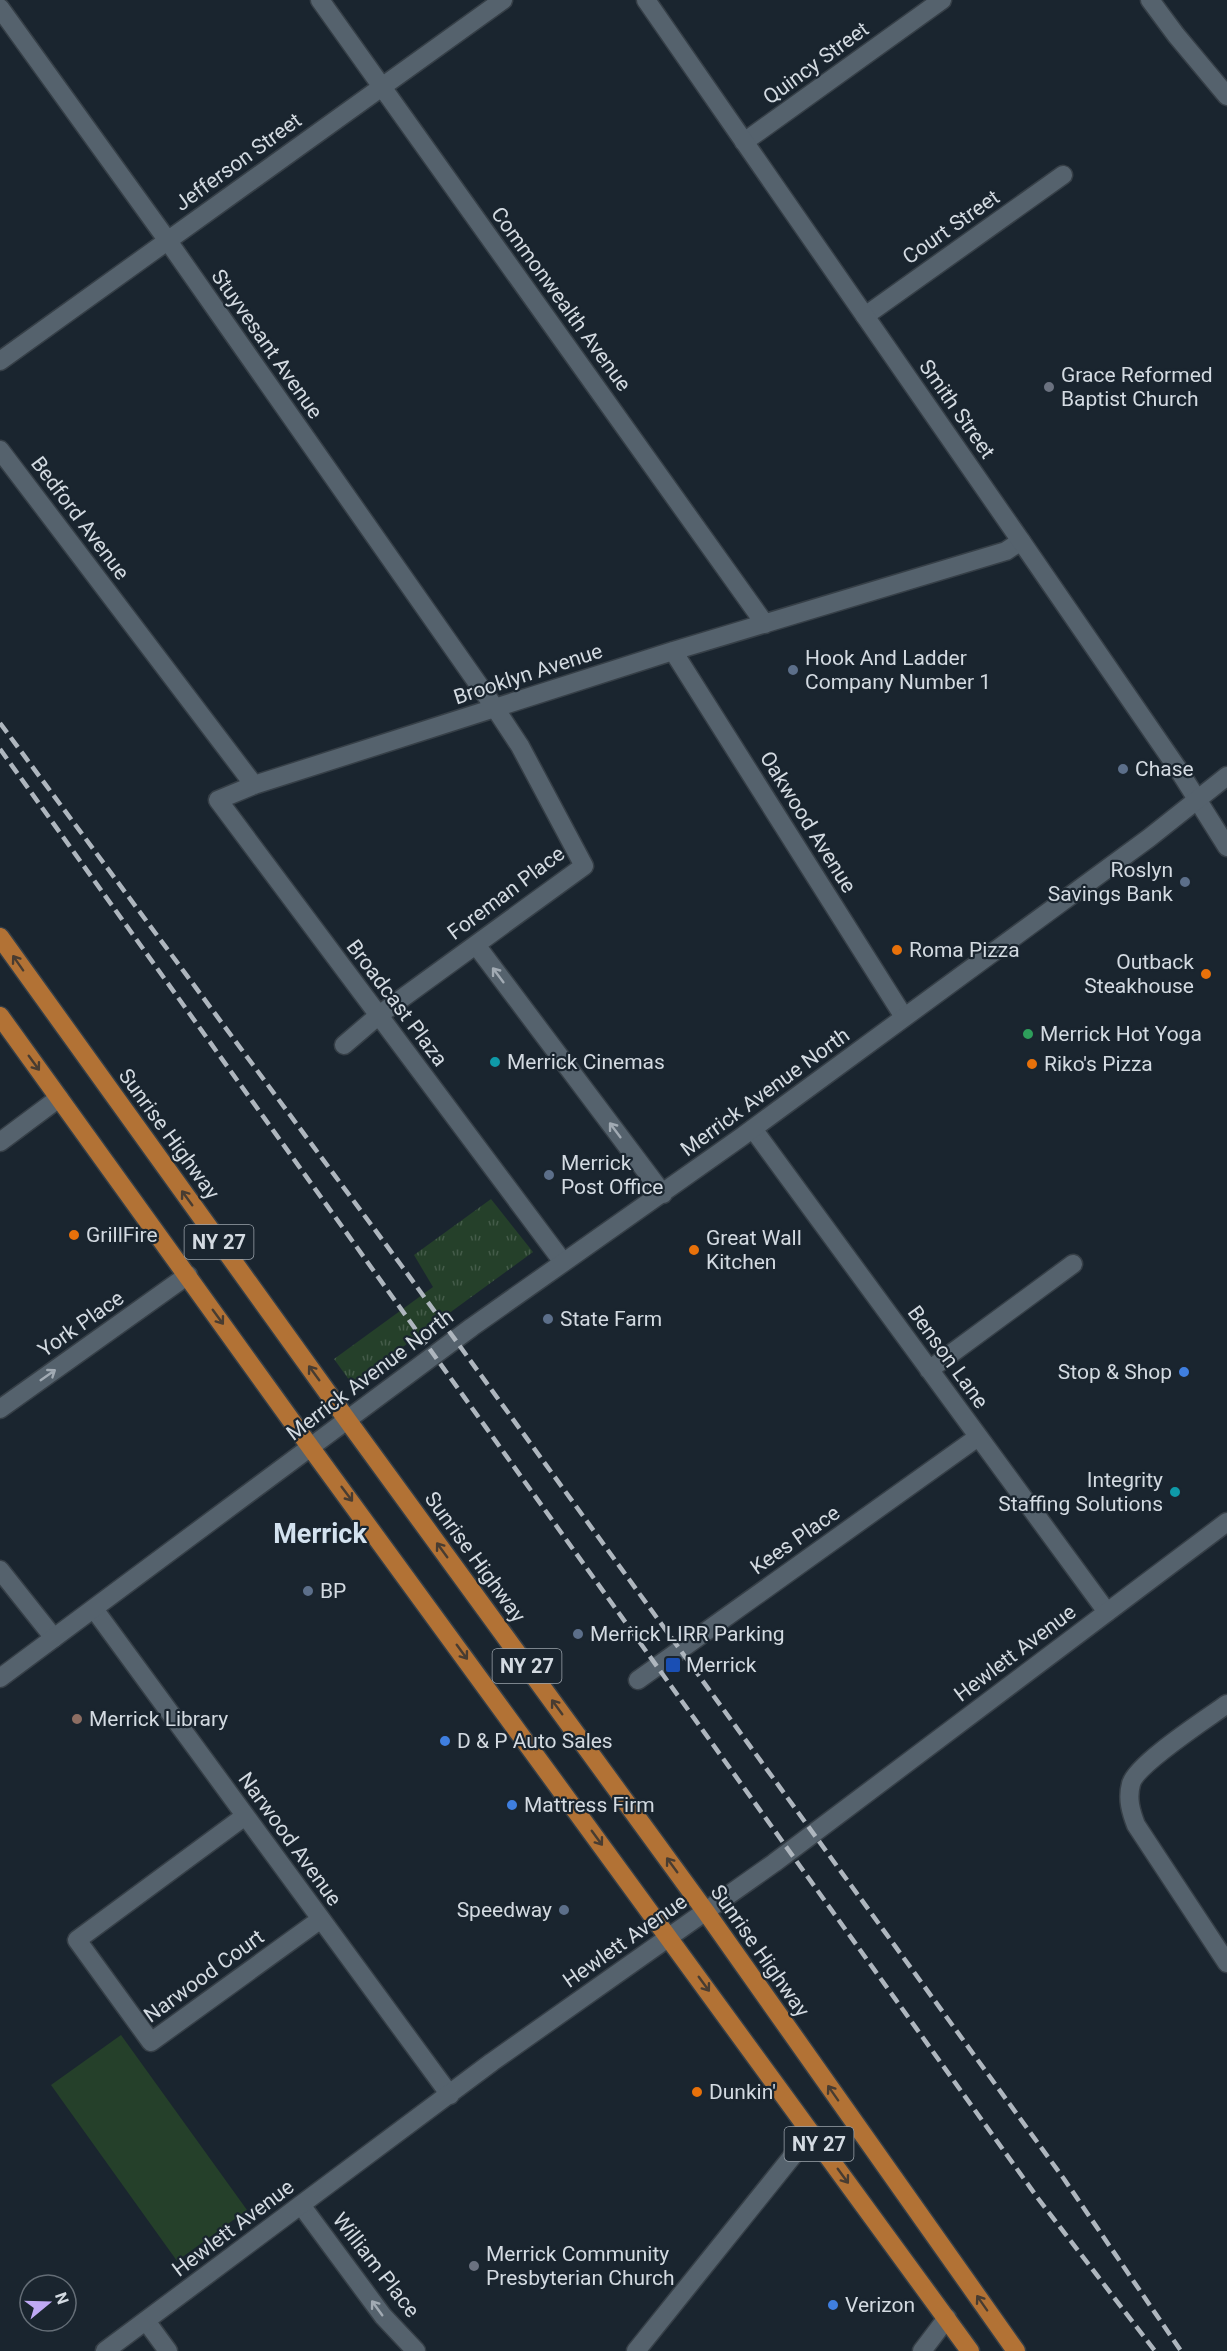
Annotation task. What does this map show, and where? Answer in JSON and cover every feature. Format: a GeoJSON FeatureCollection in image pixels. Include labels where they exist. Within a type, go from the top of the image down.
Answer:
{"type":"FeatureCollection","features":[{"type":"Feature","properties":{"kind":"highway","name":"Sunrise Highway"},"geometry":{"type":"LineString","coordinates":[[0,937],[348,1421],[706,1912],[1016,2351]]}},
{"type":"Feature","properties":{"kind":"highway","name":"NY 27"},"geometry":{"type":"LineString","coordinates":[[0,1016],[311,1448],[970,2351]]}},
{"type":"Feature","properties":{"kind":"street","name":"Commonwealth Avenue"},"geometry":{"type":"LineString","coordinates":[[320,0],[765,624]]}},
{"type":"Feature","properties":{"kind":"street","name":"Jefferson Street"},"geometry":{"type":"LineString","coordinates":[[0,361],[503,0]]}},
{"type":"Feature","properties":{"kind":"street","name":"Smith Street"},"geometry":{"type":"LineString","coordinates":[[646,0],[1021,541],[1178,770],[1227,847]]}},
{"type":"Feature","properties":{"kind":"street","name":"Quincy Street"},"geometry":{"type":"LineString","coordinates":[[744,142],[942,0]]}},
{"type":"Feature","properties":{"kind":"street"},"geometry":{"type":"LineString","coordinates":[[1150,0],[1227,96]]}},
{"type":"Feature","properties":{"kind":"street","name":"Stuyvesant Avenue"},"geometry":{"type":"LineString","coordinates":[[0,8],[168,241],[495,708]]}},
{"type":"Feature","properties":{"kind":"street","name":"Court Street"},"geometry":{"type":"LineString","coordinates":[[866,316],[1063,175]]}},
{"type":"Feature","properties":{"kind":"street","name":"Bedford Avenue"},"geometry":{"type":"LineString","coordinates":[[0,450],[254,785]]}},
{"type":"Feature","properties":{"kind":"street","name":"Brooklyn Avenue"},"geometry":{"type":"LineString","coordinates":[[254,785],[674,651],[1006,551],[1021,541]]}},
{"type":"Feature","properties":{"kind":"street","name":"Oakwood Avenue"},"geometry":{"type":"LineString","coordinates":[[674,651],[904,1017]]}},
{"type":"Feature","properties":{"kind":"street","name":"Foreman Place"},"geometry":{"type":"LineString","coordinates":[[344,1045],[379,1015],[584,866],[520,746],[495,708]]}},
{"type":"Feature","properties":{"kind":"street","name":"Merrick Avenue North"},"geometry":{"type":"LineString","coordinates":[[0,1678],[472,1327],[753,1129],[1149,838],[1227,776]]}},
{"type":"Feature","properties":{"kind":"street","name":"Broadcast Plaza"},"geometry":{"type":"LineString","coordinates":[[254,785],[218,800],[563,1262]]}},
{"type":"Feature","properties":{"kind":"street"},"geometry":{"type":"LineString","coordinates":[[476,945],[663,1194]]}},
{"type":"Feature","properties":{"kind":"street"},"geometry":{"type":"LineString","coordinates":[[0,1142],[59,1098]]}},
{"type":"Feature","properties":{"kind":"street","name":"Benson Lane"},"geometry":{"type":"LineString","coordinates":[[753,1129],[1107,1612]]}},
{"type":"Feature","properties":{"kind":"street"},"geometry":{"type":"LineString","coordinates":[[929,1370],[1073,1264]]}},
{"type":"Feature","properties":{"kind":"street","name":"York Place"},"geometry":{"type":"LineString","coordinates":[[0,1409],[188,1275]]}},
{"type":"Feature","properties":{"kind":"street","name":"Kees Place"},"geometry":{"type":"LineString","coordinates":[[639,1680],[978,1437]]}},
{"type":"Feature","properties":{"kind":"street","name":"Hewlett Avenue"},"geometry":{"type":"LineString","coordinates":[[105,2351],[501,2056],[706,1912],[876,1787],[1227,1522]]}},
{"type":"Feature","properties":{"kind":"street"},"geometry":{"type":"LineString","coordinates":[[0,1570],[54,1638]]}},
{"type":"Feature","properties":{"kind":"street","name":"Narwood Avenue"},"geometry":{"type":"LineString","coordinates":[[94,1609],[450,2095]]}},
{"type":"Feature","properties":{"kind":"street"},"geometry":{"type":"LineString","coordinates":[[1227,1704],[1145,1765],[1131,1783],[1130,1808],[1136,1825],[1227,1963]]}},
{"type":"Feature","properties":{"kind":"street","name":"Narwood Court"},"geometry":{"type":"LineString","coordinates":[[245,1816],[77,1940],[151,2042],[321,1919]]}},
{"type":"Feature","properties":{"kind":"street"},"geometry":{"type":"LineString","coordinates":[[636,2351],[811,2133]]}},
{"type":"Feature","properties":{"kind":"street","name":"William Place"},"geometry":{"type":"LineString","coordinates":[[302,2205],[383,2316],[416,2351]]}},
{"type":"Feature","properties":{"kind":"street"},"geometry":{"type":"LineString","coordinates":[[922,2351],[947,2318]]}},
{"type":"Feature","properties":{"kind":"street"},"geometry":{"type":"LineString","coordinates":[[146,2321],[168,2351]]}},
{"type":"Feature","properties":{"kind":"green space"},"geometry":{"type":"Polygon","coordinates":[[[491,1199],[533,1252],[352,1384],[334,1359],[433,1287],[414,1255],[491,1199]]]}},
{"type":"Feature","properties":{"kind":"green space"},"geometry":{"type":"Polygon","coordinates":[[[121,2035],[247,2210],[177,2261],[51,2085],[121,2035]]]}},
{"type":"Feature","properties":{"kind":"railway"},"geometry":{"type":"LineString","coordinates":[[0,723],[401,1265],[1064,2179],[1181,2351]]}},
{"type":"Feature","properties":{"kind":"railway"},"geometry":{"type":"LineString","coordinates":[[0,749],[1037,2197],[1155,2351]]}},
{"type":"Feature","properties":{"kind":"place","name":"Grace Reformed Baptist Church"},"geometry":{"type":"Point","coordinates":[1049,387]}},
{"type":"Feature","properties":{"kind":"place","name":"Hook And Ladder Company Number 1"},"geometry":{"type":"Point","coordinates":[793,670]}},
{"type":"Feature","properties":{"kind":"place","name":"Chase"},"geometry":{"type":"Point","coordinates":[1123,769]}},
{"type":"Feature","properties":{"kind":"place","name":"Roslyn Savings Bank"},"geometry":{"type":"Point","coordinates":[1185,882]}},
{"type":"Feature","properties":{"kind":"place","name":"Roma Pizza"},"geometry":{"type":"Point","coordinates":[897,950]}},
{"type":"Feature","properties":{"kind":"place","name":"Outback Steakhouse"},"geometry":{"type":"Point","coordinates":[1206,974]}},
{"type":"Feature","properties":{"kind":"place","name":"Merrick Hot Yoga"},"geometry":{"type":"Point","coordinates":[1028,1034]}},
{"type":"Feature","properties":{"kind":"place","name":"Merrick Cinemas"},"geometry":{"type":"Point","coordinates":[495,1062]}},
{"type":"Feature","properties":{"kind":"place","name":"Riko's Pizza"},"geometry":{"type":"Point","coordinates":[1032,1064]}},
{"type":"Feature","properties":{"kind":"place","name":"Merrick Post Office"},"geometry":{"type":"Point","coordinates":[549,1175]}},
{"type":"Feature","properties":{"kind":"place","name":"GrillFire"},"geometry":{"type":"Point","coordinates":[74,1235]}},
{"type":"Feature","properties":{"kind":"place","name":"Great Wall Kitchen"},"geometry":{"type":"Point","coordinates":[694,1250]}},
{"type":"Feature","properties":{"kind":"place","name":"State Farm"},"geometry":{"type":"Point","coordinates":[548,1319]}},
{"type":"Feature","properties":{"kind":"place","name":"Stop & Shop"},"geometry":{"type":"Point","coordinates":[1184,1372]}},
{"type":"Feature","properties":{"kind":"place","name":"Integrity Staffing Solutions"},"geometry":{"type":"Point","coordinates":[1175,1492]}},
{"type":"Feature","properties":{"kind":"place","name":"BP"},"geometry":{"type":"Point","coordinates":[308,1591]}},
{"type":"Feature","properties":{"kind":"place","name":"Merrick LIRR Parking"},"geometry":{"type":"Point","coordinates":[578,1634]}},
{"type":"Feature","properties":{"kind":"place","name":"Merrick"},"geometry":{"type":"Point","coordinates":[673,1665]}},
{"type":"Feature","properties":{"kind":"place","name":"Merrick Library"},"geometry":{"type":"Point","coordinates":[77,1719]}},
{"type":"Feature","properties":{"kind":"place","name":"D & P Auto Sales"},"geometry":{"type":"Point","coordinates":[445,1741]}},
{"type":"Feature","properties":{"kind":"place","name":"Mattress Firm"},"geometry":{"type":"Point","coordinates":[512,1805]}},
{"type":"Feature","properties":{"kind":"place","name":"Speedway"},"geometry":{"type":"Point","coordinates":[564,1910]}},
{"type":"Feature","properties":{"kind":"place","name":"Dunkin'"},"geometry":{"type":"Point","coordinates":[697,2092]}},
{"type":"Feature","properties":{"kind":"place","name":"Merrick Community Presbyterian Church"},"geometry":{"type":"Point","coordinates":[474,2266]}},
{"type":"Feature","properties":{"kind":"place","name":"Verizon"},"geometry":{"type":"Point","coordinates":[833,2305]}},
{"type":"Feature","properties":{"kind":"district","name":"Merrick"},"geometry":{"type":"Point","coordinates":[320,1534]}}]}
